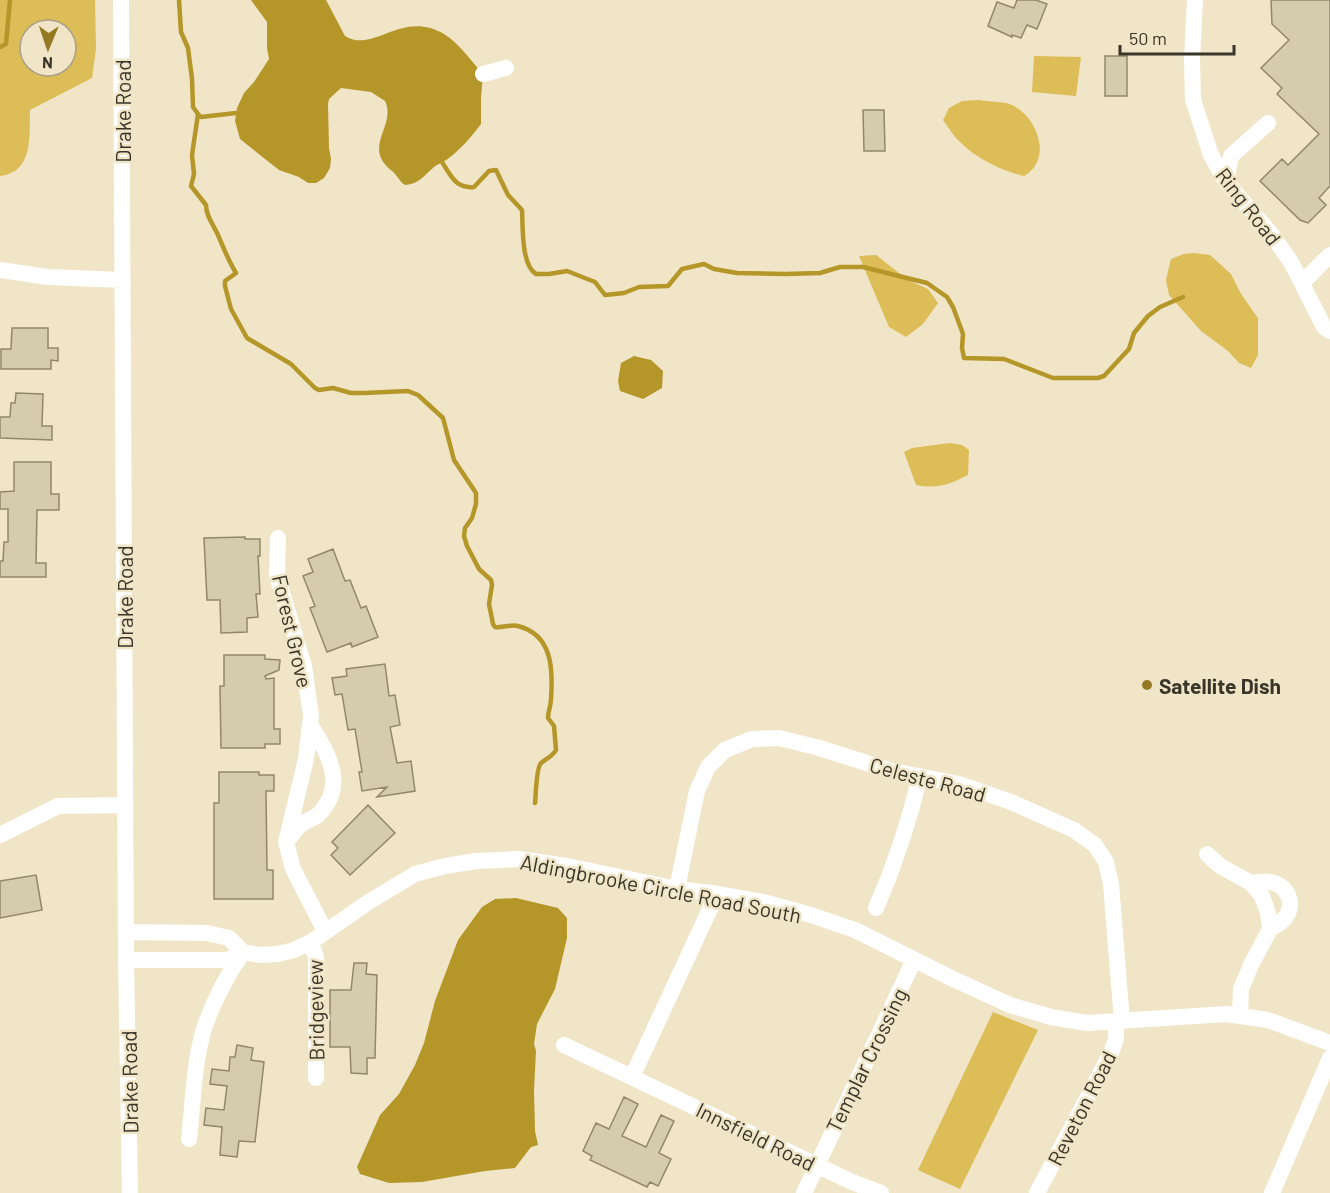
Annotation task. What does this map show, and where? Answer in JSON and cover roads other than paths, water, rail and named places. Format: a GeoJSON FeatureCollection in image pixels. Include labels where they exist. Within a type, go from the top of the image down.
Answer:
{"type":"FeatureCollection","features":[{"type":"Feature","properties":{"kind":"street","name":"Drake Road"},"geometry":{"type":"LineString","coordinates":[[121,0],[126,960],[130,1193]]}},
{"type":"Feature","properties":{"kind":"street","name":"Ring Road"},"geometry":{"type":"LineString","coordinates":[[1195,0],[1192,60],[1194,100],[1211,155],[1226,182],[1272,235],[1291,262],[1324,327],[1330,331]]}},
{"type":"Feature","properties":{"kind":"street"},"geometry":{"type":"LineString","coordinates":[[483,74],[506,68]]}},
{"type":"Feature","properties":{"kind":"street"},"geometry":{"type":"LineString","coordinates":[[1226,182],[1231,156],[1269,123]]}},
{"type":"Feature","properties":{"kind":"street"},"geometry":{"type":"LineString","coordinates":[[1302,283],[1330,255]]}},
{"type":"Feature","properties":{"kind":"street"},"geometry":{"type":"LineString","coordinates":[[0,270],[48,277],[123,280]]}},
{"type":"Feature","properties":{"kind":"street","name":"Forest Grove"},"geometry":{"type":"LineString","coordinates":[[278,538],[277,576],[304,666],[310,716],[306,759],[286,842],[293,869],[325,931]]}},
{"type":"Feature","properties":{"kind":"street","name":"Forest Grove"},"geometry":{"type":"LineString","coordinates":[[286,842],[299,826],[318,815],[330,798],[334,773],[327,753],[310,724]]}},
{"type":"Feature","properties":{"kind":"street","name":"Celeste Road"},"geometry":{"type":"LineString","coordinates":[[677,889],[698,791],[708,767],[725,750],[752,739],[779,738],[892,771],[959,784],[1011,802],[1074,830],[1095,845],[1106,862],[1111,884],[1119,1021]]}},
{"type":"Feature","properties":{"kind":"street"},"geometry":{"type":"LineString","coordinates":[[876,908],[906,831],[920,776]]}},
{"type":"Feature","properties":{"kind":"street"},"geometry":{"type":"LineString","coordinates":[[0,835],[58,806],[125,805]]}},
{"type":"Feature","properties":{"kind":"street"},"geometry":{"type":"LineString","coordinates":[[1207,854],[1221,866],[1251,883],[1262,896],[1268,913],[1270,929]]}},
{"type":"Feature","properties":{"kind":"street","name":"Aldingbrooke Circle Road South"},"geometry":{"type":"LineString","coordinates":[[126,932],[207,933],[229,938],[243,952],[259,955],[278,954],[311,942],[415,874],[476,861],[520,859],[572,867],[677,889],[763,902],[811,915],[855,930],[1010,1005],[1051,1017],[1087,1023],[1201,1015],[1240,1016],[1268,1020],[1330,1043]]}},
{"type":"Feature","properties":{"kind":"street"},"geometry":{"type":"LineString","coordinates":[[1240,1016],[1241,989],[1251,965],[1270,929],[1287,916],[1291,904],[1289,894],[1281,886],[1272,882],[1251,883]]}},
{"type":"Feature","properties":{"kind":"street"},"geometry":{"type":"LineString","coordinates":[[632,1077],[710,909],[713,893]]}},
{"type":"Feature","properties":{"kind":"street","name":"Bridgeview"},"geometry":{"type":"LineString","coordinates":[[311,942],[316,957],[316,1078]]}},
{"type":"Feature","properties":{"kind":"street"},"geometry":{"type":"LineString","coordinates":[[189,1139],[198,1064],[206,1025],[230,971],[243,952]]}},
{"type":"Feature","properties":{"kind":"street","name":"Aldingbrooke Circle Road South"},"geometry":{"type":"LineString","coordinates":[[126,960],[228,960],[243,952]]}},
{"type":"Feature","properties":{"kind":"street","name":"Templar Crossing"},"geometry":{"type":"LineString","coordinates":[[804,1193],[914,960]]}},
{"type":"Feature","properties":{"kind":"street","name":"Reveton Road"},"geometry":{"type":"LineString","coordinates":[[1037,1193],[1111,1053],[1119,1021]]}},
{"type":"Feature","properties":{"kind":"street","name":"Innsfield Road"},"geometry":{"type":"LineString","coordinates":[[564,1046],[816,1165],[881,1193]]}},
{"type":"Feature","properties":{"kind":"street"},"geometry":{"type":"LineString","coordinates":[[1272,1193],[1330,1058]]}},
{"type":"Feature","properties":{"kind":"waterway"},"geometry":{"type":"LineString","coordinates":[[0,47],[6,44],[10,0]]}},
{"type":"Feature","properties":{"kind":"waterway"},"geometry":{"type":"LineString","coordinates":[[179,0],[181,32],[188,48],[193,107],[198,114],[192,155],[194,174],[191,186],[206,205],[208,216],[236,273],[225,281],[231,309],[247,338],[291,364],[315,388],[319,390],[333,388],[351,393],[408,391],[418,395],[443,418],[454,460],[476,493],[476,504],[472,518],[465,528],[464,536],[479,569],[491,580],[489,604],[493,624],[495,627],[515,626],[530,631],[544,645],[551,666],[552,688],[548,718],[554,726],[556,750],[539,766],[535,803]]}},
{"type":"Feature","properties":{"kind":"waterway"},"geometry":{"type":"LineString","coordinates":[[198,114],[201,117],[236,113]]}},
{"type":"Feature","properties":{"kind":"waterway"},"geometry":{"type":"LineString","coordinates":[[442,162],[458,184],[468,187],[474,187],[489,171],[496,170],[508,195],[522,210],[525,254],[531,269],[536,274],[567,271],[595,282],[605,295],[624,293],[639,287],[668,286],[682,269],[704,264],[714,269],[737,273],[785,274],[820,273],[840,267],[863,267],[927,283],[947,297],[963,334],[964,358],[1004,359],[1053,378],[1104,376],[1129,349],[1134,333],[1148,316],[1160,307],[1183,297]]}},
{"type":"Feature","properties":{"kind":"place","name":"Satellite Dish"},"geometry":{"type":"Point","coordinates":[1147,685]}}]}
